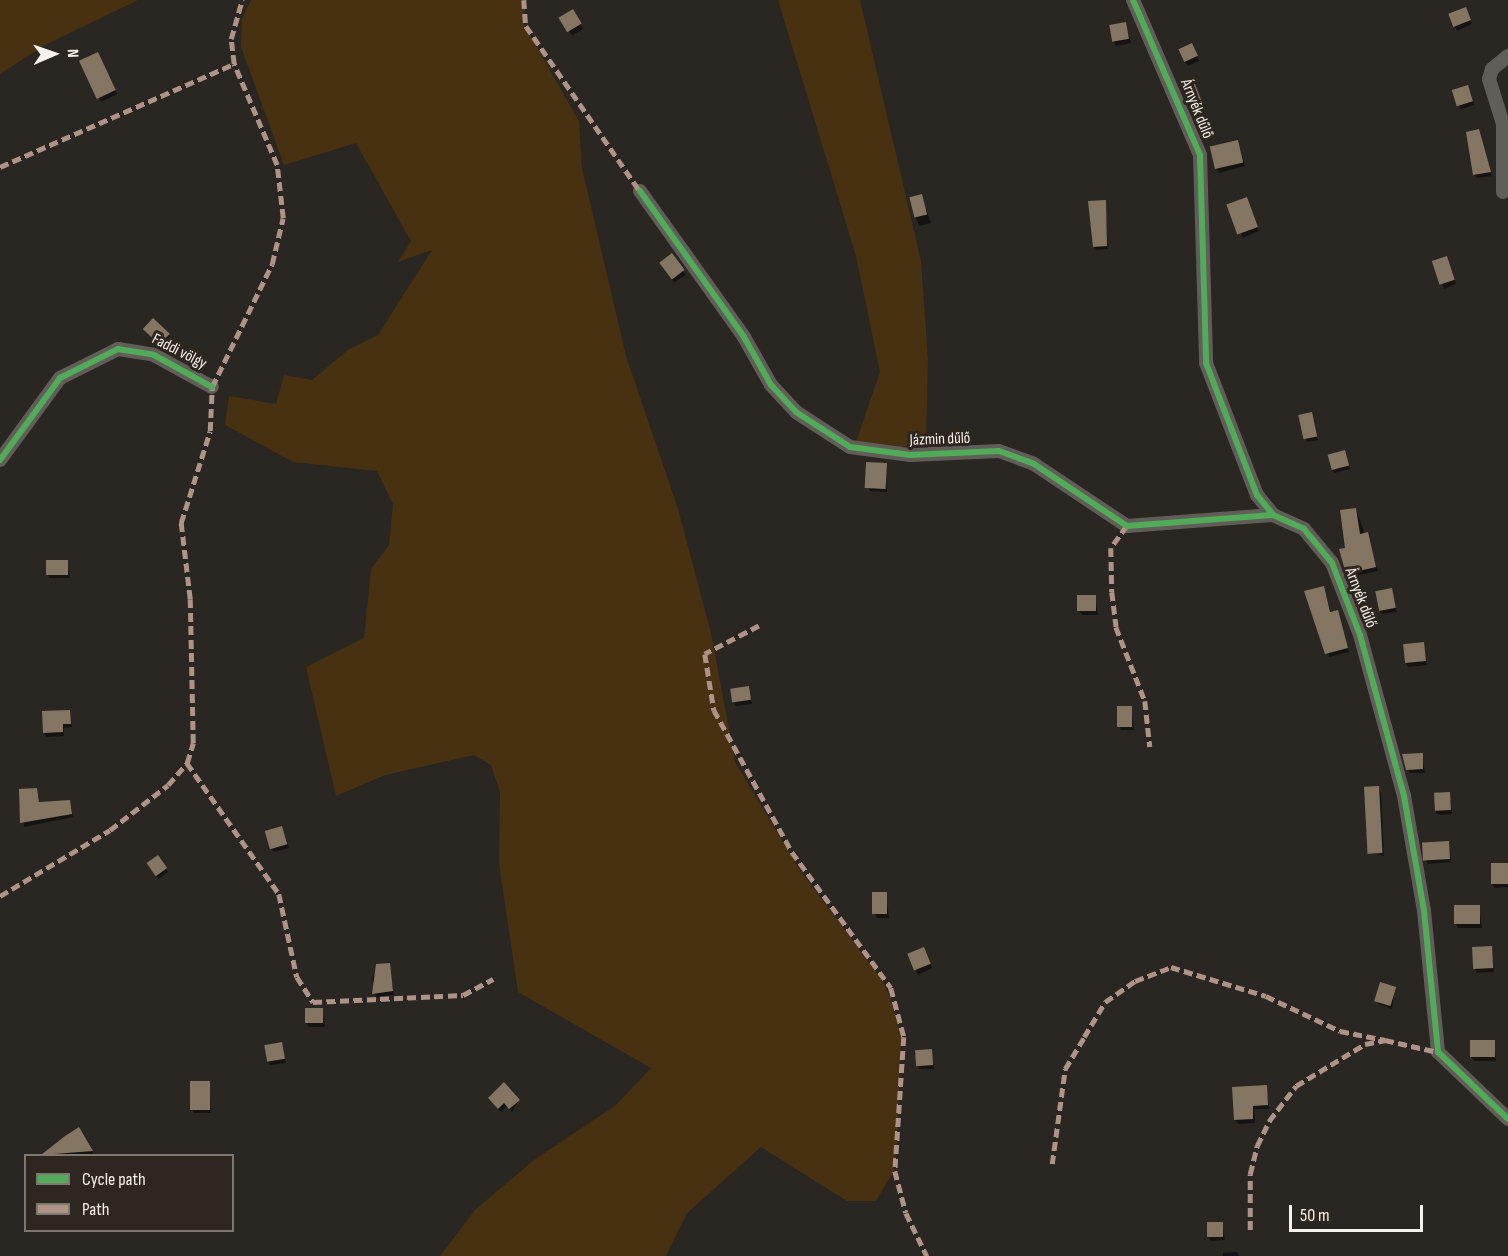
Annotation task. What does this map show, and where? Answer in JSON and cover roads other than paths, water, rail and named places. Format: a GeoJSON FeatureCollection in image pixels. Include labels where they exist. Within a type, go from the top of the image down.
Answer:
{"type":"FeatureCollection","features":[{"type":"Feature","properties":{"kind":"street","name":"Árnyék dűlő"},"geometry":{"type":"LineString","coordinates":[[1133,0],[1200,155],[1206,363],[1257,495],[1273,515],[1304,529],[1332,563],[1360,635],[1404,796],[1424,911],[1438,1052],[1508,1119]]}},
{"type":"Feature","properties":{"kind":"street"},"geometry":{"type":"LineString","coordinates":[[1503,192],[1503,124],[1489,79],[1492,69],[1508,56]]}},
{"type":"Feature","properties":{"kind":"street","name":"Jázmin dűlő"},"geometry":{"type":"LineString","coordinates":[[640,192],[744,338],[771,385],[796,412],[850,447],[910,455],[999,450],[1034,464],[1127,526],[1273,515]]}},
{"type":"Feature","properties":{"kind":"street","name":"Faddi völgy"},"geometry":{"type":"LineString","coordinates":[[0,460],[60,378],[118,349],[154,355],[212,387]]}}]}
